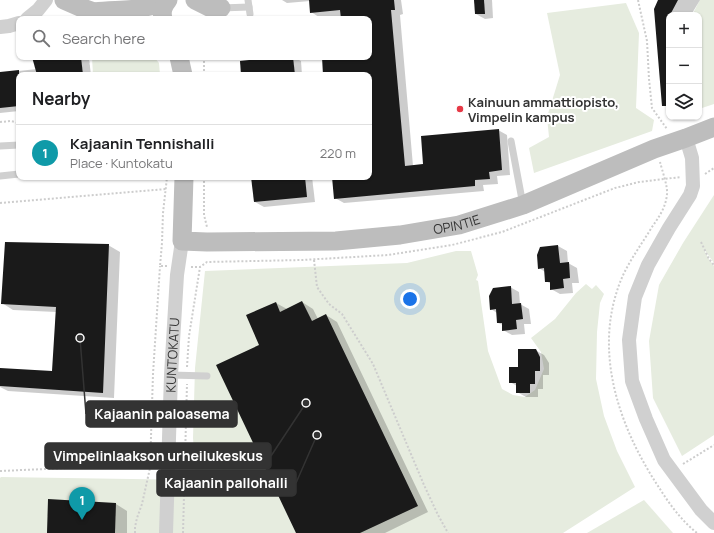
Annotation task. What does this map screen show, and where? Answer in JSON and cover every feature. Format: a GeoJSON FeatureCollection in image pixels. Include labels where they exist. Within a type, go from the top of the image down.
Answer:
{"type":"FeatureCollection","features":[{"type":"Feature","properties":{"kind":"street"},"geometry":{"type":"LineString","coordinates":[[30,16],[38,10],[46,0]]}},
{"type":"Feature","properties":{"kind":"street"},"geometry":{"type":"LineString","coordinates":[[64,0],[104,16]]}},
{"type":"Feature","properties":{"kind":"street"},"geometry":{"type":"LineString","coordinates":[[95,12],[138,9],[168,0]]}},
{"type":"Feature","properties":{"kind":"street"},"geometry":{"type":"LineString","coordinates":[[163,16],[162,11],[164,5],[168,0]]}},
{"type":"Feature","properties":{"kind":"street"},"geometry":{"type":"LineString","coordinates":[[195,0],[209,7],[221,8]]}},
{"type":"Feature","properties":{"kind":"street"},"geometry":{"type":"LineString","coordinates":[[195,0],[198,3],[200,16]]}},
{"type":"Feature","properties":{"kind":"street"},"geometry":{"type":"LineString","coordinates":[[204,16],[207,13],[221,8]]}},
{"type":"Feature","properties":{"kind":"street"},"geometry":{"type":"LineString","coordinates":[[0,27],[16,23]]}},
{"type":"Feature","properties":{"kind":"street"},"geometry":{"type":"LineString","coordinates":[[180,60],[182,72]]}},
{"type":"Feature","properties":{"kind":"street"},"geometry":{"type":"LineString","coordinates":[[189,72],[191,60]]}},
{"type":"Feature","properties":{"kind":"street","name":"OPINTIE"},"geometry":{"type":"LineString","coordinates":[[182,241],[336,241],[400,235],[458,225],[523,205],[654,149],[678,136],[714,127]]}},
{"type":"Feature","properties":{"kind":"street"},"geometry":{"type":"LineString","coordinates":[[678,136],[692,158],[693,186],[690,195],[648,265],[635,297],[629,340],[632,381],[646,419],[664,460],[701,510],[714,523]]}},
{"type":"Feature","properties":{"kind":"street","name":"KUNTOKATU"},"geometry":{"type":"LineString","coordinates":[[166,533],[171,376],[177,276],[182,241],[184,180]]}},
{"type":"Feature","properties":{"kind":"lane"},"geometry":{"type":"LineString","coordinates":[[221,8],[249,7]]}},
{"type":"Feature","properties":{"kind":"lane"},"geometry":{"type":"LineString","coordinates":[[512,141],[523,205]]}},
{"type":"Feature","properties":{"kind":"lane"},"geometry":{"type":"LineString","coordinates":[[0,146],[16,145]]}},
{"type":"Feature","properties":{"kind":"lane"},"geometry":{"type":"LineString","coordinates":[[0,176],[16,174]]}},
{"type":"Feature","properties":{"kind":"lane"},"geometry":{"type":"LineString","coordinates":[[171,376],[207,376]]}},
{"type":"Feature","properties":{"kind":"path"},"geometry":{"type":"LineString","coordinates":[[638,0],[647,41],[648,79],[652,108],[678,136]]}},
{"type":"Feature","properties":{"kind":"path"},"geometry":{"type":"LineString","coordinates":[[88,60],[89,72]]}},
{"type":"Feature","properties":{"kind":"path"},"geometry":{"type":"LineString","coordinates":[[204,60],[204,72]]}},
{"type":"Feature","properties":{"kind":"path"},"geometry":{"type":"LineString","coordinates":[[0,122],[16,122]]}},
{"type":"Feature","properties":{"kind":"path"},"geometry":{"type":"LineString","coordinates":[[162,243],[163,213],[167,180]]}},
{"type":"Feature","properties":{"kind":"path"},"geometry":{"type":"LineString","coordinates":[[204,180],[204,215],[207,225],[207,242]]}},
{"type":"Feature","properties":{"kind":"path"},"geometry":{"type":"LineString","coordinates":[[0,203],[166,189]]}},
{"type":"Feature","properties":{"kind":"path"},"geometry":{"type":"LineString","coordinates":[[701,242],[709,259],[714,265]]}},
{"type":"Feature","properties":{"kind":"path"},"geometry":{"type":"LineString","coordinates":[[314,259],[317,287],[329,304],[342,314],[373,364],[424,485],[448,533]]}},
{"type":"Feature","properties":{"kind":"path"},"geometry":{"type":"LineString","coordinates":[[135,533],[137,518],[144,497],[150,468],[153,374],[160,266]]}},
{"type":"Feature","properties":{"kind":"path"},"geometry":{"type":"LineString","coordinates":[[183,533],[189,336],[200,267]]}},
{"type":"Feature","properties":{"kind":"path"},"geometry":{"type":"LineString","coordinates":[[655,482],[714,445]]}},
{"type":"Feature","properties":{"kind":"path"},"geometry":{"type":"LineString","coordinates":[[0,471],[135,465],[150,461]]}},
{"type":"Feature","properties":{"kind":"shaded area"},"geometry":{"type":"Polygon","coordinates":[[[700,0],[714,0],[714,104],[702,108],[702,12],[694,12],[700,0]]]}},
{"type":"Feature","properties":{"kind":"shaded area"},"geometry":{"type":"Polygon","coordinates":[[[626,3],[639,33],[636,108],[654,120],[652,131],[534,173],[529,148],[549,137],[547,117],[560,75],[547,13],[626,3]]]}},
{"type":"Feature","properties":{"kind":"shaded area"},"geometry":{"type":"Polygon","coordinates":[[[92,60],[156,60],[159,63],[160,72],[93,72],[92,60]]]}},
{"type":"Feature","properties":{"kind":"shaded area"},"geometry":{"type":"Polygon","coordinates":[[[714,195],[714,263],[703,248],[714,266],[714,435],[682,456],[653,398],[649,341],[659,285],[683,243],[714,195]]]}},
{"type":"Feature","properties":{"kind":"shaded area"},"geometry":{"type":"Polygon","coordinates":[[[456,251],[471,251],[478,275],[476,280],[478,281],[488,351],[502,389],[513,395],[525,397],[535,390],[544,369],[541,352],[531,338],[555,319],[576,293],[586,284],[592,289],[596,285],[604,294],[600,303],[597,332],[596,379],[604,416],[617,451],[635,487],[563,533],[0,533],[1,477],[196,480],[193,438],[195,368],[205,271],[407,263],[456,251]]]}},
{"type":"Feature","properties":{"kind":"shaded area"},"geometry":{"type":"Polygon","coordinates":[[[644,500],[673,533],[587,533],[644,500]]]}},
{"type":"Feature","properties":{"kind":"building"},"geometry":{"type":"Polygon","coordinates":[[[309,0],[394,0],[395,10],[391,10],[405,166],[423,164],[421,136],[499,129],[502,170],[489,172],[490,179],[475,180],[475,186],[334,199],[332,180],[372,180],[372,72],[323,72],[322,60],[372,60],[372,16],[341,16],[340,10],[310,13],[309,0]]]}},
{"type":"Feature","properties":{"kind":"building"},"geometry":{"type":"Polygon","coordinates":[[[474,0],[484,0],[485,14],[475,14],[474,0]]]}},
{"type":"Feature","properties":{"kind":"building"},"geometry":{"type":"Polygon","coordinates":[[[658,0],[678,0],[672,12],[666,12],[666,106],[662,106],[654,9],[658,0]]]}},
{"type":"Feature","properties":{"kind":"building"},"geometry":{"type":"Polygon","coordinates":[[[33,60],[81,60],[83,72],[36,72],[33,60]]]}},
{"type":"Feature","properties":{"kind":"building"},"geometry":{"type":"Polygon","coordinates":[[[293,60],[295,72],[241,72],[240,61],[293,60]]]}},
{"type":"Feature","properties":{"kind":"building"},"geometry":{"type":"Polygon","coordinates":[[[19,70],[19,72],[16,72],[16,106],[0,108],[0,72],[19,70]]]}},
{"type":"Feature","properties":{"kind":"building"},"geometry":{"type":"Polygon","coordinates":[[[251,180],[305,180],[307,197],[254,202],[251,180]]]}},
{"type":"Feature","properties":{"kind":"building"},"geometry":{"type":"Polygon","coordinates":[[[5,242],[109,244],[103,393],[0,386],[0,368],[52,371],[56,307],[1,304],[5,242]]]}},
{"type":"Feature","properties":{"kind":"building"},"geometry":{"type":"Polygon","coordinates":[[[558,245],[560,263],[569,262],[570,278],[563,279],[564,288],[550,290],[550,282],[545,282],[544,268],[538,269],[537,255],[540,247],[558,245]]]}},
{"type":"Feature","properties":{"kind":"building"},"geometry":{"type":"Polygon","coordinates":[[[511,286],[512,304],[521,303],[523,319],[516,320],[517,329],[502,331],[502,323],[497,323],[496,309],[490,310],[489,296],[493,288],[511,286]]]}},
{"type":"Feature","properties":{"kind":"building"},"geometry":{"type":"Polygon","coordinates":[[[302,301],[312,321],[326,314],[418,506],[360,533],[296,533],[216,365],[259,345],[246,315],[276,302],[280,312],[302,301]]]}},
{"type":"Feature","properties":{"kind":"building"},"geometry":{"type":"Polygon","coordinates":[[[518,349],[536,349],[540,357],[540,371],[535,371],[535,384],[530,384],[530,393],[516,393],[516,383],[509,383],[509,367],[518,367],[518,349]]]}},
{"type":"Feature","properties":{"kind":"building"},"geometry":{"type":"Polygon","coordinates":[[[48,499],[116,503],[115,533],[47,533],[48,499]]]}},
{"type":"Feature","properties":{"kind":"place","name":"Kainuun ammattiopisto, Vimpelin kampus"},"geometry":{"type":"Point","coordinates":[460,109]}},
{"type":"Feature","properties":{"kind":"place","name":"Kajaanin paloasema"},"geometry":{"type":"Point","coordinates":[80,338]}},
{"type":"Feature","properties":{"kind":"place","name":"Vimpelinlaakson urheilukeskus"},"geometry":{"type":"Point","coordinates":[306,403]}},
{"type":"Feature","properties":{"kind":"place","name":"Kajaanin pallohalli"},"geometry":{"type":"Point","coordinates":[317,435]}},
{"type":"Feature","properties":{"kind":"place","name":"Kajaanin Tennishalli"},"geometry":{"type":"Point","coordinates":[82,520]}}]}
